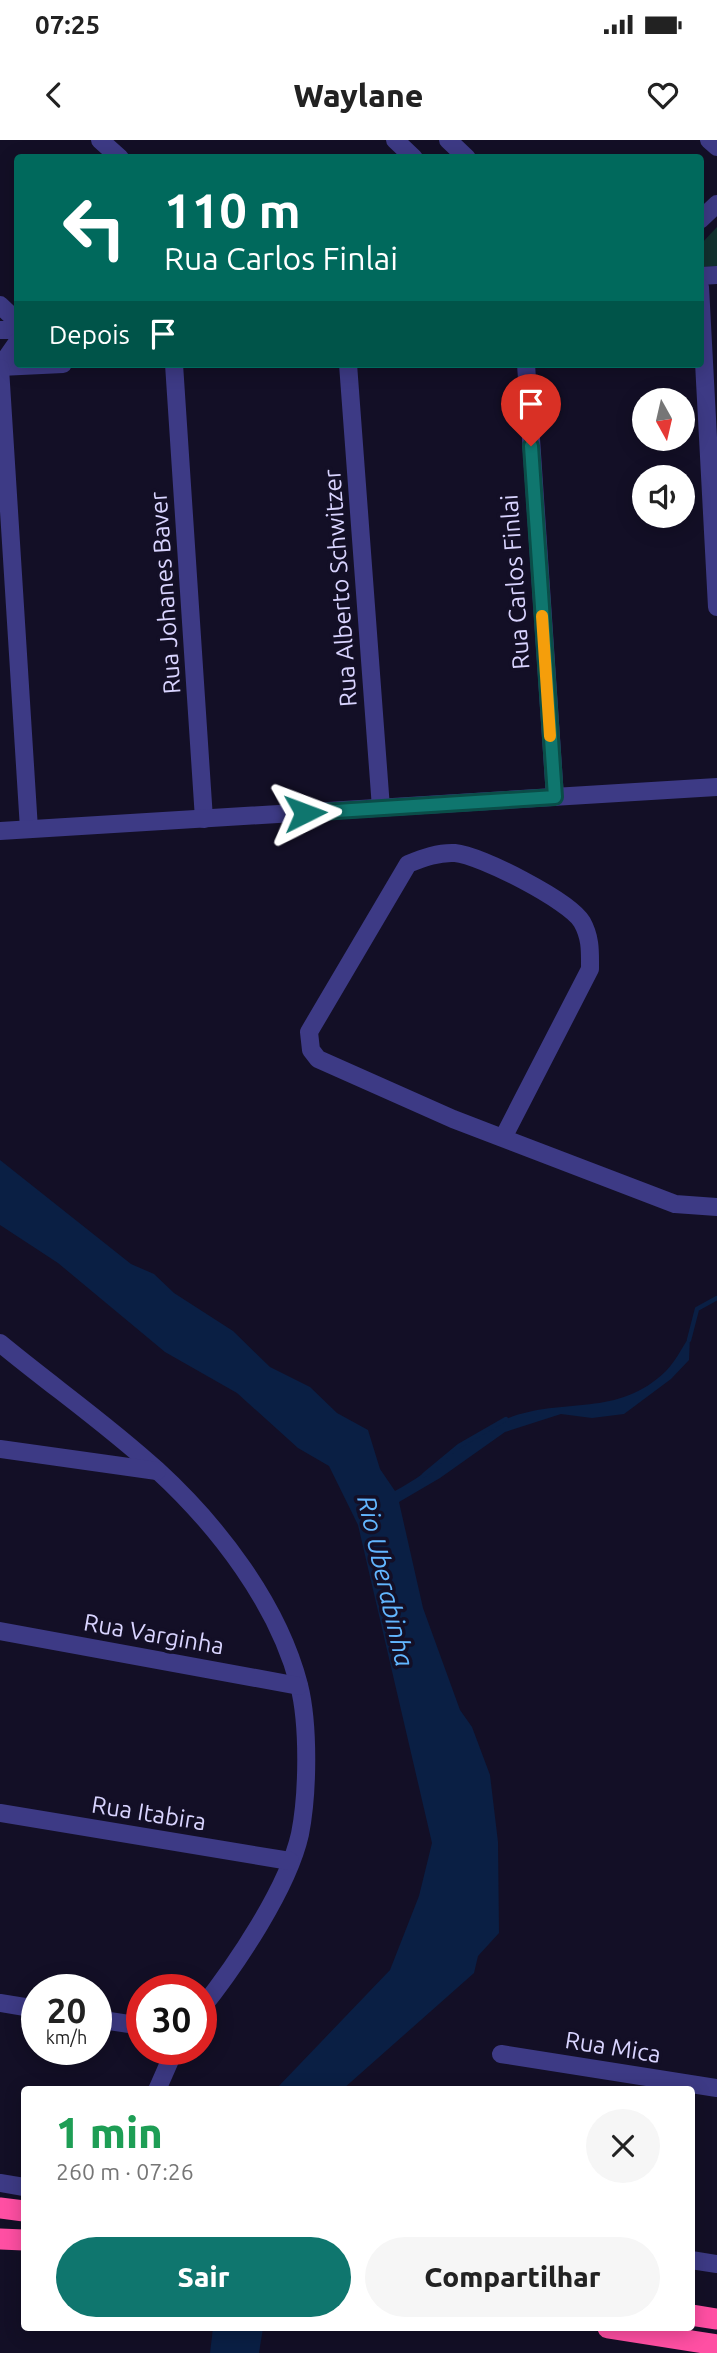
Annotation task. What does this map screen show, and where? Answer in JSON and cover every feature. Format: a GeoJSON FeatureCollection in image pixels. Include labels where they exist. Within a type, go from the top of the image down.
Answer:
{"type":"FeatureCollection","features":[{"type":"Feature","properties":{"kind":"highway"},"geometry":{"type":"LineString","coordinates":[[0,2208],[21,2211]]}},
{"type":"Feature","properties":{"kind":"highway"},"geometry":{"type":"LineString","coordinates":[[0,2239],[21,2240]]}},
{"type":"Feature","properties":{"kind":"highway"},"geometry":{"type":"LineString","coordinates":[[695,2316],[717,2319]]}},
{"type":"Feature","properties":{"kind":"highway"},"geometry":{"type":"LineString","coordinates":[[627,2331],[717,2345]]}},
{"type":"Feature","properties":{"kind":"street"},"geometry":{"type":"LineString","coordinates":[[100,140],[116,154]]}},
{"type":"Feature","properties":{"kind":"street"},"geometry":{"type":"LineString","coordinates":[[395,140],[410,154]]}},
{"type":"Feature","properties":{"kind":"street"},"geometry":{"type":"LineString","coordinates":[[447,140],[463,154]]}},
{"type":"Feature","properties":{"kind":"street"},"geometry":{"type":"LineString","coordinates":[[709,140],[717,147]]}},
{"type":"Feature","properties":{"kind":"street"},"geometry":{"type":"LineString","coordinates":[[704,216],[717,204]]}},
{"type":"Feature","properties":{"kind":"street"},"geometry":{"type":"LineString","coordinates":[[0,305],[14,318]]}},
{"type":"Feature","properties":{"kind":"street"},"geometry":{"type":"LineString","coordinates":[[707,321],[717,607]]}},
{"type":"Feature","properties":{"kind":"street"},"geometry":{"type":"LineString","coordinates":[[14,347],[0,368],[29,829]]}},
{"type":"Feature","properties":{"kind":"street","name":"Rua Johanes Baver"},"geometry":{"type":"LineString","coordinates":[[174,368],[204,819]]}},
{"type":"Feature","properties":{"kind":"street","name":"Rua Alberto Schwitzer"},"geometry":{"type":"LineString","coordinates":[[348,368],[381,808]]}},
{"type":"Feature","properties":{"kind":"street","name":"Rua Carlos Finlai"},"geometry":{"type":"LineString","coordinates":[[526,368],[555,797]]}},
{"type":"Feature","properties":{"kind":"street"},"geometry":{"type":"LineString","coordinates":[[0,831],[717,787]]}},
{"type":"Feature","properties":{"kind":"street"},"geometry":{"type":"LineString","coordinates":[[503,1138],[590,969],[591,944],[581,920],[537,888],[479,859],[455,853],[431,856],[408,864],[309,1032],[311,1050],[318,1059],[503,1138],[675,1204],[717,1207]]}},
{"type":"Feature","properties":{"kind":"street"},"geometry":{"type":"LineString","coordinates":[[0,1343],[157,1471],[216,1534],[251,1582],[278,1631],[299,1686],[304,1732],[300,1834],[257,1929],[217,1986]]}},
{"type":"Feature","properties":{"kind":"street"},"geometry":{"type":"LineString","coordinates":[[0,1448],[157,1471]]}},
{"type":"Feature","properties":{"kind":"street","name":"Rua Varginha"},"geometry":{"type":"LineString","coordinates":[[0,1631],[299,1686]]}},
{"type":"Feature","properties":{"kind":"street","name":"Rua Itabira"},"geometry":{"type":"LineString","coordinates":[[0,1814],[290,1861]]}},
{"type":"Feature","properties":{"kind":"street"},"geometry":{"type":"LineString","coordinates":[[0,2003],[21,2006]]}},
{"type":"Feature","properties":{"kind":"street","name":"Rua Mica"},"geometry":{"type":"LineString","coordinates":[[501,2054],[717,2088]]}},
{"type":"Feature","properties":{"kind":"street"},"geometry":{"type":"LineString","coordinates":[[159,2086],[168,2065]]}},
{"type":"Feature","properties":{"kind":"street"},"geometry":{"type":"LineString","coordinates":[[0,2183],[21,2186]]}},
{"type":"Feature","properties":{"kind":"street"},"geometry":{"type":"LineString","coordinates":[[695,2261],[717,2264]]}},
{"type":"Feature","properties":{"kind":"green space"},"geometry":{"type":"Polygon","coordinates":[[[717,227],[717,266],[704,267],[704,241],[717,227]]]}},
{"type":"Feature","properties":{"kind":"water","name":"Rio Uberabinha"},"geometry":{"type":"Polygon","coordinates":[[[0,1160],[131,1264],[154,1274],[174,1293],[233,1331],[270,1367],[310,1387],[337,1413],[368,1430],[380,1469],[395,1491],[476,1435],[506,1419],[527,1412],[628,1396],[666,1371],[690,1336],[689,1360],[671,1379],[624,1414],[592,1418],[561,1414],[505,1432],[440,1478],[399,1502],[423,1608],[460,1710],[472,1727],[490,1775],[498,1842],[499,1933],[478,1956],[474,1973],[346,2086],[279,2086],[390,1970],[419,1896],[432,1843],[358,1525],[329,1466],[298,1448],[237,1393],[165,1352],[58,1263],[0,1225],[0,1160]]]}},
{"type":"Feature","properties":{"kind":"water"},"geometry":{"type":"Polygon","coordinates":[[[213,2331],[263,2331],[259,2353],[210,2353],[213,2331]]]}},
{"type":"Feature","properties":{"kind":"waterway"},"geometry":{"type":"LineString","coordinates":[[689,1340],[697,1309],[717,1298]]}},
{"type":"Feature","properties":{"kind":"waterway"},"geometry":{"type":"LineString","coordinates":[[424,1475],[459,1446],[506,1419]]}},
{"type":"Feature","properties":{"kind":"slow traffic"},"geometry":{"type":"LineString","coordinates":[[542,616],[550,736]]}},
{"type":"Feature","properties":{"kind":"route"},"geometry":{"type":"LineString","coordinates":[[305,813],[555,797],[531,446]]}}]}
